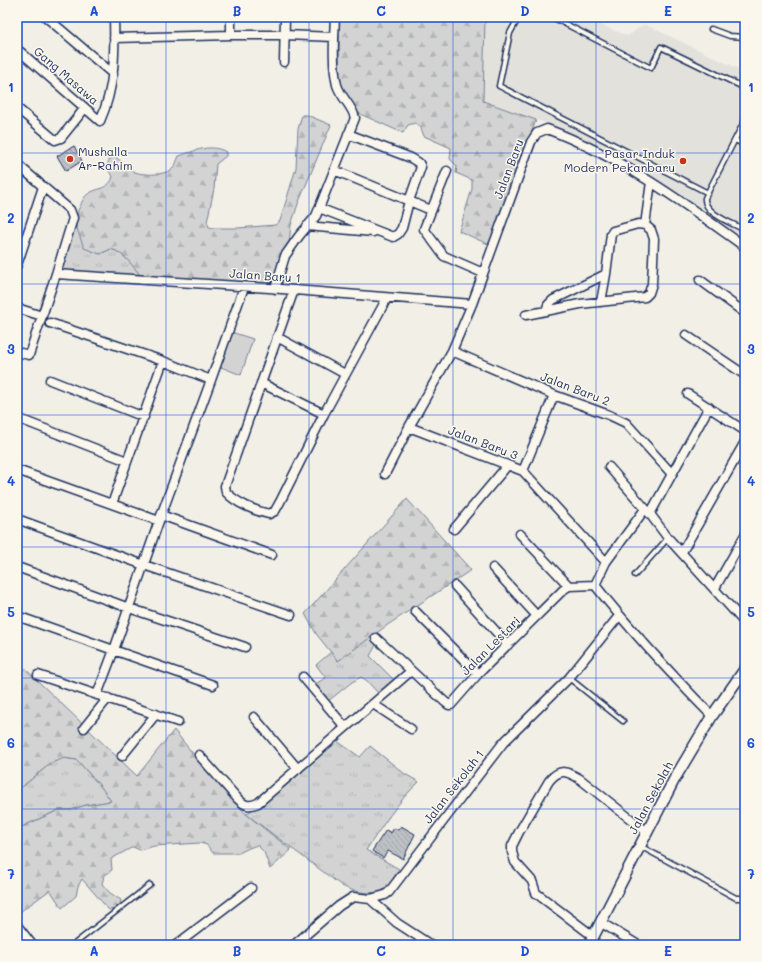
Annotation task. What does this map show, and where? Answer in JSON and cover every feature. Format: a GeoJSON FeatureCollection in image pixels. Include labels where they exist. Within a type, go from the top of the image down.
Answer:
{"type":"FeatureCollection","features":[{"type":"Feature","properties":{"kind":"street"},"geometry":{"type":"LineString","coordinates":[[46,17],[113,74]]}},
{"type":"Feature","properties":{"kind":"street"},"geometry":{"type":"LineString","coordinates":[[113,74],[114,17]]}},
{"type":"Feature","properties":{"kind":"street"},"geometry":{"type":"LineString","coordinates":[[230,17],[231,35]]}},
{"type":"Feature","properties":{"kind":"street"},"geometry":{"type":"LineString","coordinates":[[284,62],[285,17]]}},
{"type":"Feature","properties":{"kind":"street"},"geometry":{"type":"LineString","coordinates":[[275,289],[285,256],[316,216],[355,118],[353,109],[344,100],[337,86],[334,36],[335,17]]}},
{"type":"Feature","properties":{"kind":"street"},"geometry":{"type":"LineString","coordinates":[[114,38],[231,35],[334,36]]}},
{"type":"Feature","properties":{"kind":"street","name":"Gang Masawa"},"geometry":{"type":"LineString","coordinates":[[17,49],[100,121],[110,94],[113,74]]}},
{"type":"Feature","properties":{"kind":"street"},"geometry":{"type":"LineString","coordinates":[[17,108],[55,140],[61,138],[85,108]]}},
{"type":"Feature","properties":{"kind":"street","name":"Jalan Baru"},"geometry":{"type":"LineString","coordinates":[[385,474],[409,427],[452,351],[472,304],[531,142],[537,133],[547,129],[562,134],[607,157],[682,201],[745,247]]}},
{"type":"Feature","properties":{"kind":"street"},"geometry":{"type":"LineString","coordinates":[[319,208],[393,237],[398,234],[402,228],[409,201],[421,167],[411,158],[348,134]]}},
{"type":"Feature","properties":{"kind":"street"},"geometry":{"type":"LineString","coordinates":[[17,164],[70,210],[73,218],[29,355],[17,352]]}},
{"type":"Feature","properties":{"kind":"street"},"geometry":{"type":"LineString","coordinates":[[334,170],[431,210]]}},
{"type":"Feature","properties":{"kind":"street"},"geometry":{"type":"LineString","coordinates":[[447,171],[424,229],[444,256],[483,273]]}},
{"type":"Feature","properties":{"kind":"street"},"geometry":{"type":"LineString","coordinates":[[645,226],[651,182]]}},
{"type":"Feature","properties":{"kind":"street"},"geometry":{"type":"LineString","coordinates":[[17,265],[44,187]]}},
{"type":"Feature","properties":{"kind":"street"},"geometry":{"type":"LineString","coordinates":[[526,315],[580,304],[600,302],[645,297],[649,293],[652,280],[654,240],[651,230],[645,226],[638,224],[613,231],[611,234],[606,274],[600,302]]}},
{"type":"Feature","properties":{"kind":"street"},"geometry":{"type":"LineString","coordinates":[[307,226],[382,233]]}},
{"type":"Feature","properties":{"kind":"street","name":"Jalan Baru 1"},"geometry":{"type":"LineString","coordinates":[[56,274],[472,304]]}},
{"type":"Feature","properties":{"kind":"street"},"geometry":{"type":"LineString","coordinates":[[546,311],[552,300],[606,274]]}},
{"type":"Feature","properties":{"kind":"street"},"geometry":{"type":"LineString","coordinates":[[700,280],[745,313]]}},
{"type":"Feature","properties":{"kind":"street"},"geometry":{"type":"LineString","coordinates":[[97,694],[244,287]]}},
{"type":"Feature","properties":{"kind":"street"},"geometry":{"type":"LineString","coordinates":[[294,290],[225,486],[226,492],[237,501],[263,513],[269,514],[274,511],[280,502],[324,414],[387,298]]}},
{"type":"Feature","properties":{"kind":"street"},"geometry":{"type":"LineString","coordinates":[[17,308],[42,316]]}},
{"type":"Feature","properties":{"kind":"street"},"geometry":{"type":"LineString","coordinates":[[50,323],[163,361],[210,380]]}},
{"type":"Feature","properties":{"kind":"street"},"geometry":{"type":"LineString","coordinates":[[686,335],[745,375]]}},
{"type":"Feature","properties":{"kind":"street"},"geometry":{"type":"LineString","coordinates":[[277,337],[346,374]]}},
{"type":"Feature","properties":{"kind":"street","name":"Jalan Baru 2"},"geometry":{"type":"LineString","coordinates":[[452,351],[554,395],[591,407],[626,424],[672,474]]}},
{"type":"Feature","properties":{"kind":"street"},"geometry":{"type":"LineString","coordinates":[[112,504],[163,361]]}},
{"type":"Feature","properties":{"kind":"street"},"geometry":{"type":"LineString","coordinates":[[50,380],[144,417]]}},
{"type":"Feature","properties":{"kind":"street"},"geometry":{"type":"LineString","coordinates":[[261,383],[324,414]]}},
{"type":"Feature","properties":{"kind":"street"},"geometry":{"type":"LineString","coordinates":[[688,394],[745,431]]}},
{"type":"Feature","properties":{"kind":"street"},"geometry":{"type":"LineString","coordinates":[[523,471],[554,395]]}},
{"type":"Feature","properties":{"kind":"street"},"geometry":{"type":"LineString","coordinates":[[595,585],[606,562],[647,512],[672,474],[709,407]]}},
{"type":"Feature","properties":{"kind":"street"},"geometry":{"type":"LineString","coordinates":[[17,418],[127,461]]}},
{"type":"Feature","properties":{"kind":"street","name":"Jalan Baru 3"},"geometry":{"type":"LineString","coordinates":[[409,427],[523,471],[606,562]]}},
{"type":"Feature","properties":{"kind":"street"},"geometry":{"type":"LineString","coordinates":[[682,552],[745,442]]}},
{"type":"Feature","properties":{"kind":"street"},"geometry":{"type":"LineString","coordinates":[[454,529],[507,466]]}},
{"type":"Feature","properties":{"kind":"street"},"geometry":{"type":"LineString","coordinates":[[608,467],[668,538],[745,623]]}},
{"type":"Feature","properties":{"kind":"street"},"geometry":{"type":"LineString","coordinates":[[17,470],[112,504],[160,518],[272,555]]}},
{"type":"Feature","properties":{"kind":"street"},"geometry":{"type":"LineString","coordinates":[[17,519],[144,565],[291,615]]}},
{"type":"Feature","properties":{"kind":"street"},"geometry":{"type":"LineString","coordinates":[[520,534],[569,586],[595,585]]}},
{"type":"Feature","properties":{"kind":"street"},"geometry":{"type":"LineString","coordinates":[[714,588],[745,535]]}},
{"type":"Feature","properties":{"kind":"street"},"geometry":{"type":"LineString","coordinates":[[17,567],[129,608],[245,647]]}},
{"type":"Feature","properties":{"kind":"street"},"geometry":{"type":"LineString","coordinates":[[493,568],[537,616]]}},
{"type":"Feature","properties":{"kind":"street"},"geometry":{"type":"LineString","coordinates":[[595,585],[619,616],[661,663],[712,716]]}},
{"type":"Feature","properties":{"kind":"street"},"geometry":{"type":"LineString","coordinates":[[455,586],[508,645]]}},
{"type":"Feature","properties":{"kind":"street","name":"Jalan Lestari"},"geometry":{"type":"LineString","coordinates":[[411,671],[449,705],[452,704],[478,674],[563,590],[569,586]]}},
{"type":"Feature","properties":{"kind":"street"},"geometry":{"type":"LineString","coordinates":[[415,611],[478,674]]}},
{"type":"Feature","properties":{"kind":"street"},"geometry":{"type":"LineString","coordinates":[[17,616],[213,685]]}},
{"type":"Feature","properties":{"kind":"street","name":"Jalan Sekolah 1"},"geometry":{"type":"LineString","coordinates":[[294,945],[340,906],[353,897],[370,899],[385,895],[389,892],[504,743],[569,678],[619,616]]}},
{"type":"Feature","properties":{"kind":"street"},"geometry":{"type":"LineString","coordinates":[[199,755],[245,805],[251,806],[258,803],[411,671],[376,638]]}},
{"type":"Feature","properties":{"kind":"street","name":"Jalan Sekolah"},"geometry":{"type":"LineString","coordinates":[[589,945],[675,778],[712,716],[745,669]]}},
{"type":"Feature","properties":{"kind":"street"},"geometry":{"type":"LineString","coordinates":[[38,675],[178,722]]}},
{"type":"Feature","properties":{"kind":"street"},"geometry":{"type":"LineString","coordinates":[[303,677],[345,727]]}},
{"type":"Feature","properties":{"kind":"street"},"geometry":{"type":"LineString","coordinates":[[84,728],[108,698]]}},
{"type":"Feature","properties":{"kind":"street"},"geometry":{"type":"LineString","coordinates":[[373,704],[411,729]]}},
{"type":"Feature","properties":{"kind":"street"},"geometry":{"type":"LineString","coordinates":[[122,756],[156,714]]}},
{"type":"Feature","properties":{"kind":"street"},"geometry":{"type":"LineString","coordinates":[[254,716],[298,769]]}},
{"type":"Feature","properties":{"kind":"street"},"geometry":{"type":"LineString","coordinates":[[593,936],[536,893],[532,881],[515,862],[512,852],[512,846],[519,832],[549,781],[554,775],[560,772],[569,773],[580,778],[647,832]]}},
{"type":"Feature","properties":{"kind":"street"},"geometry":{"type":"LineString","coordinates":[[176,945],[251,888]]}},
{"type":"Feature","properties":{"kind":"street"},"geometry":{"type":"LineString","coordinates":[[370,899],[397,923],[431,945]]}},
{"type":"Feature","properties":{"kind":"street"},"geometry":{"type":"LineString","coordinates":[[600,922],[638,945]]}},
{"type":"Feature","properties":{"kind":"street"},"geometry":{"type":"LineString","coordinates":[[17,927],[31,945]]}},
{"type":"Feature","properties":{"kind":"lane"},"geometry":{"type":"LineString","coordinates":[[519,17],[509,37],[499,86],[708,193]]}},
{"type":"Feature","properties":{"kind":"lane"},"geometry":{"type":"LineString","coordinates":[[552,17],[651,68],[661,48],[745,88]]}},
{"type":"Feature","properties":{"kind":"lane"},"geometry":{"type":"LineString","coordinates":[[711,29],[730,36],[745,37]]}},
{"type":"Feature","properties":{"kind":"lane"},"geometry":{"type":"LineString","coordinates":[[745,120],[708,193],[705,202],[708,209],[716,215],[745,230]]}},
{"type":"Feature","properties":{"kind":"lane"},"geometry":{"type":"LineString","coordinates":[[735,140],[745,145]]}},
{"type":"Feature","properties":{"kind":"lane"},"geometry":{"type":"LineString","coordinates":[[635,575],[668,538]]}},
{"type":"Feature","properties":{"kind":"lane"},"geometry":{"type":"LineString","coordinates":[[569,678],[623,721]]}},
{"type":"Feature","properties":{"kind":"lane"},"geometry":{"type":"LineString","coordinates":[[640,846],[736,898],[745,898]]}},
{"type":"Feature","properties":{"kind":"lane"},"geometry":{"type":"LineString","coordinates":[[73,945],[150,885]]}},
{"type":"Feature","properties":{"kind":"shaded area","name":"Pasar Induk Modern Pekanbaru"},"geometry":{"type":"Polygon","coordinates":[[[485,17],[581,17],[628,36],[644,24],[745,72],[745,240],[680,194],[560,128],[483,101],[485,17]]]}},
{"type":"Feature","properties":{"kind":"green space"},"geometry":{"type":"Polygon","coordinates":[[[339,17],[485,17],[483,101],[536,120],[490,245],[459,231],[472,189],[472,180],[456,173],[457,166],[450,159],[451,148],[424,136],[420,126],[415,123],[408,125],[403,133],[360,114],[346,99],[340,87],[339,17]]]}},
{"type":"Feature","properties":{"kind":"green space"},"geometry":{"type":"Polygon","coordinates":[[[302,115],[307,115],[331,125],[298,204],[291,225],[289,245],[273,285],[143,278],[128,261],[116,251],[111,249],[100,254],[84,248],[76,226],[78,210],[86,195],[106,186],[112,180],[113,176],[109,171],[108,163],[114,156],[135,172],[159,174],[170,171],[175,165],[179,156],[202,149],[220,149],[226,152],[226,156],[216,164],[214,189],[207,222],[209,227],[238,228],[275,225],[280,221],[296,168],[298,129],[302,115]]]}},
{"type":"Feature","properties":{"kind":"green space"},"geometry":{"type":"Polygon","coordinates":[[[76,223],[80,235],[100,254],[111,249],[116,251],[128,261],[143,278],[61,271],[76,223]]]}},
{"type":"Feature","properties":{"kind":"green space"},"geometry":{"type":"Polygon","coordinates":[[[228,331],[253,339],[241,375],[216,365],[228,331]]]}},
{"type":"Feature","properties":{"kind":"green space"},"geometry":{"type":"Polygon","coordinates":[[[407,499],[471,570],[389,624],[338,661],[317,635],[305,614],[407,499]]]}},
{"type":"Feature","properties":{"kind":"green space"},"geometry":{"type":"Polygon","coordinates":[[[370,637],[376,645],[370,656],[394,680],[379,694],[366,680],[361,677],[352,682],[327,702],[313,685],[326,678],[316,665],[331,652],[338,661],[370,637]]]}},
{"type":"Feature","properties":{"kind":"green space"},"geometry":{"type":"Polygon","coordinates":[[[17,661],[137,776],[174,730],[202,765],[246,814],[291,850],[270,869],[264,852],[257,845],[239,853],[213,853],[207,845],[200,843],[154,846],[140,850],[133,847],[111,859],[112,870],[104,876],[102,884],[110,893],[121,900],[116,909],[109,910],[82,879],[78,886],[76,896],[62,908],[50,890],[17,914],[17,829],[59,810],[71,810],[86,805],[111,801],[101,787],[77,760],[64,758],[51,763],[17,791],[17,661]]]}},
{"type":"Feature","properties":{"kind":"green space"},"geometry":{"type":"Polygon","coordinates":[[[337,741],[360,757],[370,746],[405,774],[419,782],[397,806],[366,850],[399,869],[386,890],[380,892],[364,892],[342,886],[246,814],[278,792],[337,741]]]}},
{"type":"Feature","properties":{"kind":"green space"},"geometry":{"type":"Polygon","coordinates":[[[64,758],[77,760],[112,801],[86,805],[71,810],[59,810],[17,829],[17,791],[51,763],[64,758]]]}},
{"type":"Feature","properties":{"kind":"building","name":"Mushalla Ar-Rahim"},"geometry":{"type":"Polygon","coordinates":[[[74,146],[82,161],[66,171],[57,156],[74,146]]]}},
{"type":"Feature","properties":{"kind":"building"},"geometry":{"type":"Polygon","coordinates":[[[401,826],[415,834],[403,859],[388,851],[383,858],[372,851],[386,830],[391,833],[394,828],[398,830],[401,826]]]}},
{"type":"Feature","properties":{"kind":"place","name":"Mushalla Ar-Rahim"},"geometry":{"type":"Point","coordinates":[70,159]}},
{"type":"Feature","properties":{"kind":"place","name":"Pasar Induk Modern Pekanbaru"},"geometry":{"type":"Point","coordinates":[683,161]}}]}
